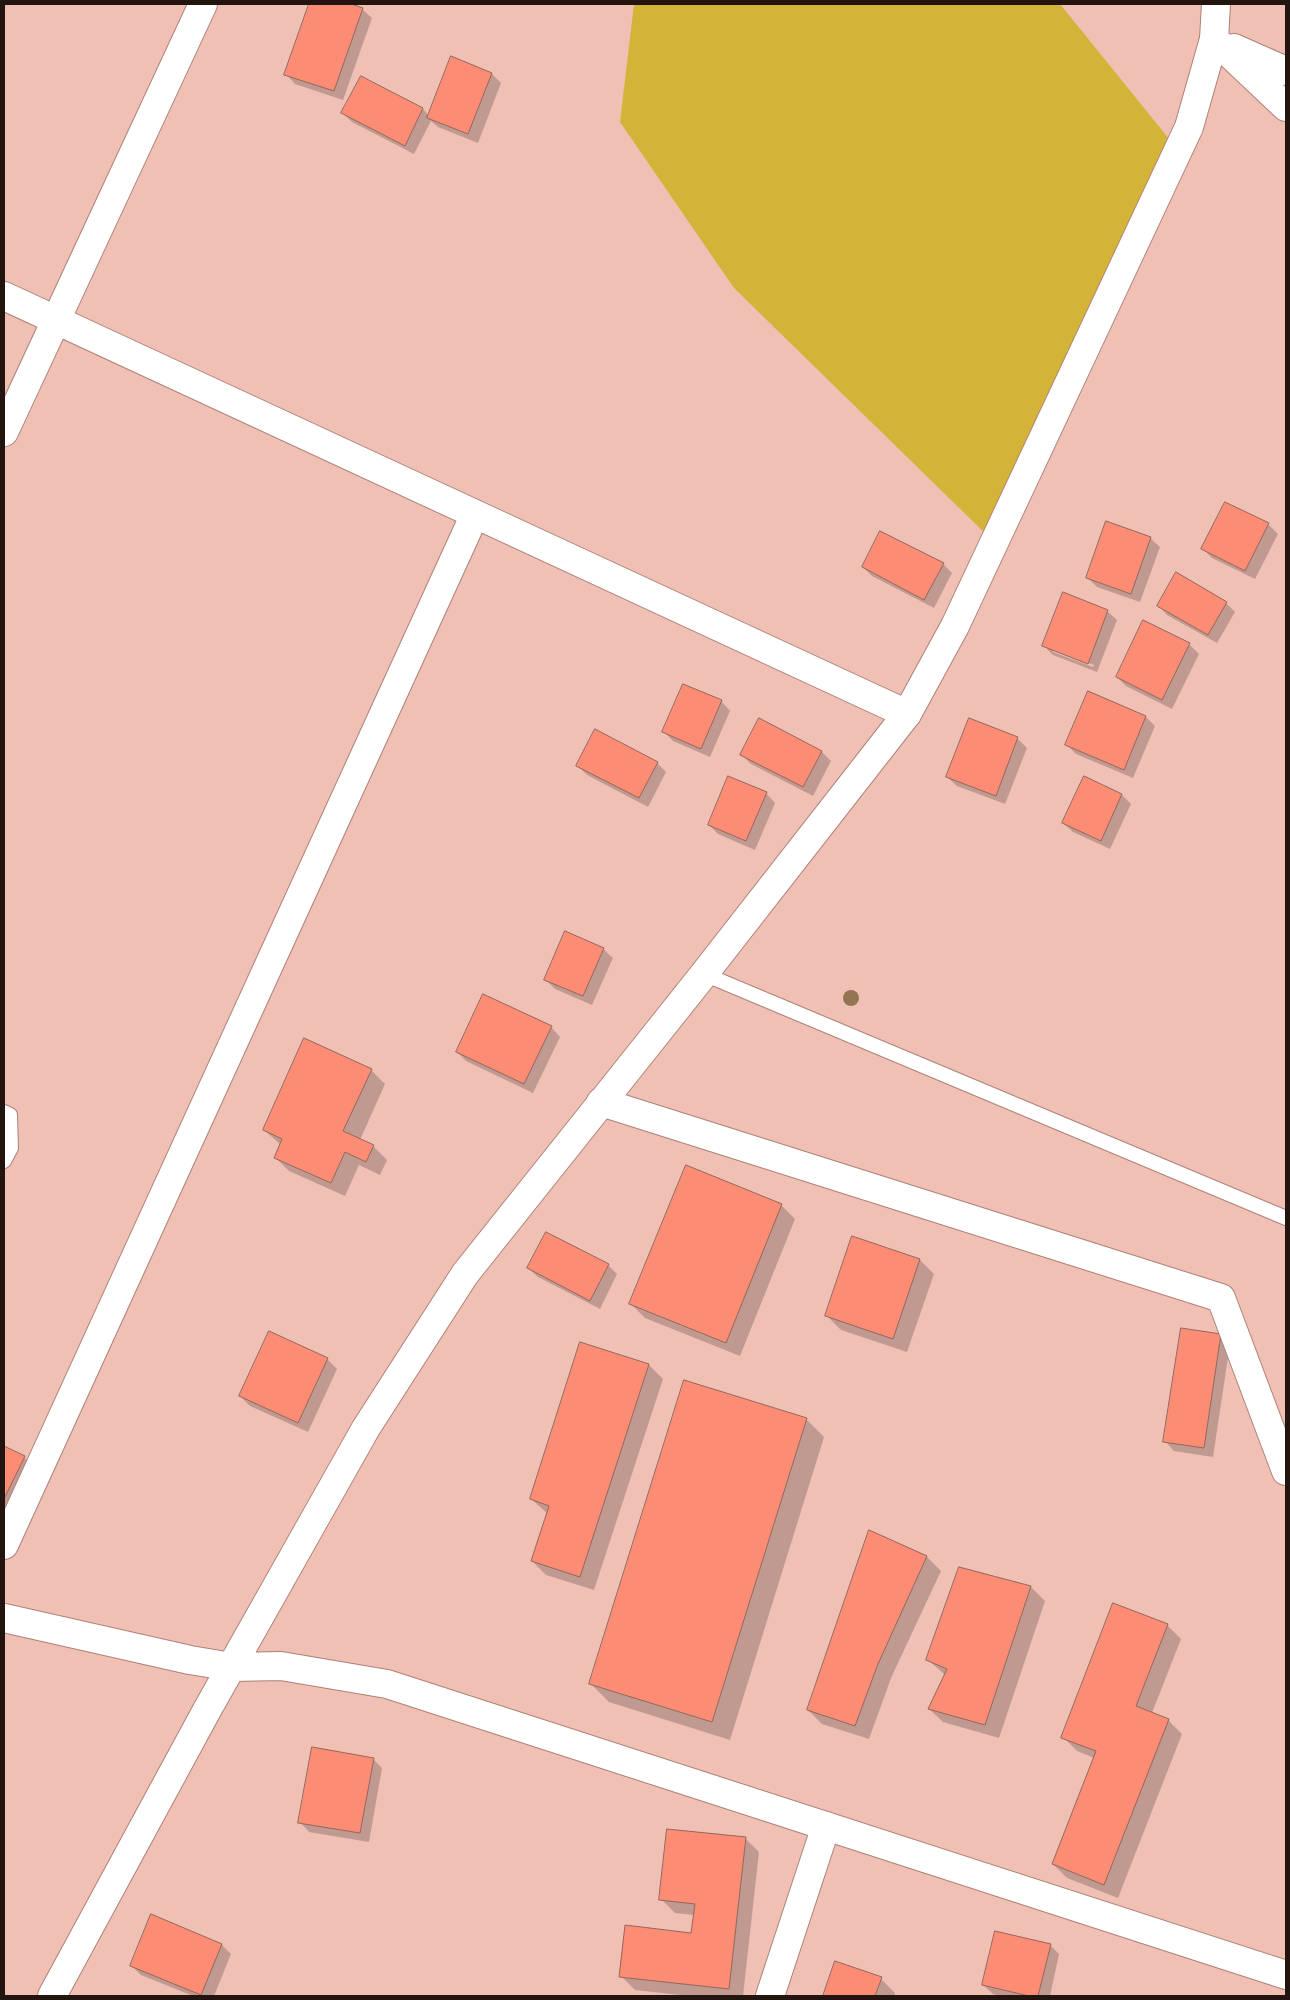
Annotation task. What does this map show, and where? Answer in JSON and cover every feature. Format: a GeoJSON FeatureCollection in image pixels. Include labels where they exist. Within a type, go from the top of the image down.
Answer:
{"type":"FeatureCollection","features":[{"type":"Feature","properties":{"kind":"street"},"geometry":{"type":"LineString","coordinates":[[4,432],[203,4]]}},
{"type":"Feature","properties":{"kind":"street"},"geometry":{"type":"LineString","coordinates":[[52,1996],[366,1428],[465,1274],[600,1102],[704,974],[907,714],[956,626],[1189,127],[1214,39],[1216,4]]}},
{"type":"Feature","properties":{"kind":"street"},"geometry":{"type":"LineString","coordinates":[[1214,39],[1286,71]]}},
{"type":"Feature","properties":{"kind":"street"},"geometry":{"type":"LineString","coordinates":[[1214,39],[1286,107]]}},
{"type":"Feature","properties":{"kind":"street"},"geometry":{"type":"LineString","coordinates":[[4,296],[907,714]]}},
{"type":"Feature","properties":{"kind":"street"},"geometry":{"type":"LineString","coordinates":[[4,1546],[475,514]]}},
{"type":"Feature","properties":{"kind":"street"},"geometry":{"type":"LineString","coordinates":[[600,1102],[1221,1298],[1286,1470]]}},
{"type":"Feature","properties":{"kind":"street"},"geometry":{"type":"LineString","coordinates":[[4,1618],[232,1668],[281,1666],[387,1684],[1286,1975]]}},
{"type":"Feature","properties":{"kind":"street"},"geometry":{"type":"LineString","coordinates":[[770,1996],[826,1826]]}},
{"type":"Feature","properties":{"kind":"lane"},"geometry":{"type":"LineString","coordinates":[[704,974],[1286,1218]]}},
{"type":"Feature","properties":{"kind":"lane"},"geometry":{"type":"LineString","coordinates":[[4,1112],[10,1115],[11,1148],[4,1161]]}},
{"type":"Feature","properties":{"kind":"shaded area"},"geometry":{"type":"Polygon","coordinates":[[[634,4],[1060,4],[1178,150],[994,542],[734,288],[620,122],[634,4]]]}},
{"type":"Feature","properties":{"kind":"building"},"geometry":{"type":"Polygon","coordinates":[[[309,4],[351,4],[363,8],[334,91],[284,75],[309,4]]]}},
{"type":"Feature","properties":{"kind":"building"},"geometry":{"type":"Polygon","coordinates":[[[451,56],[492,73],[468,134],[427,118],[451,56]]]}},
{"type":"Feature","properties":{"kind":"building"},"geometry":{"type":"Polygon","coordinates":[[[361,76],[423,108],[405,146],[341,113],[361,76]]]}},
{"type":"Feature","properties":{"kind":"building"},"geometry":{"type":"Polygon","coordinates":[[[1225,502],[1269,523],[1245,571],[1201,549],[1225,502]]]}},
{"type":"Feature","properties":{"kind":"building"},"geometry":{"type":"Polygon","coordinates":[[[1106,521],[1151,537],[1131,594],[1086,578],[1106,521]]]}},
{"type":"Feature","properties":{"kind":"building"},"geometry":{"type":"Polygon","coordinates":[[[880,531],[944,563],[924,600],[862,567],[880,531]]]}},
{"type":"Feature","properties":{"kind":"building"},"geometry":{"type":"Polygon","coordinates":[[[1176,572],[1227,602],[1208,635],[1157,606],[1176,572]]]}},
{"type":"Feature","properties":{"kind":"building"},"geometry":{"type":"Polygon","coordinates":[[[1063,592],[1108,610],[1088,664],[1042,646],[1063,592]]]}},
{"type":"Feature","properties":{"kind":"building"},"geometry":{"type":"Polygon","coordinates":[[[1143,620],[1190,643],[1162,700],[1116,677],[1143,620]]]}},
{"type":"Feature","properties":{"kind":"building"},"geometry":{"type":"Polygon","coordinates":[[[683,684],[722,700],[701,749],[662,732],[683,684]]]}},
{"type":"Feature","properties":{"kind":"building"},"geometry":{"type":"Polygon","coordinates":[[[1088,691],[1146,716],[1124,770],[1065,745],[1088,691]]]}},
{"type":"Feature","properties":{"kind":"building"},"geometry":{"type":"Polygon","coordinates":[[[759,718],[822,751],[803,787],[740,755],[759,718]]]}},
{"type":"Feature","properties":{"kind":"building"},"geometry":{"type":"Polygon","coordinates":[[[969,718],[1018,737],[996,796],[946,777],[969,718]]]}},
{"type":"Feature","properties":{"kind":"building"},"geometry":{"type":"Polygon","coordinates":[[[595,729],[658,762],[639,798],[576,766],[595,729]]]}},
{"type":"Feature","properties":{"kind":"building"},"geometry":{"type":"Polygon","coordinates":[[[728,776],[767,792],[746,841],[708,825],[728,776]]]}},
{"type":"Feature","properties":{"kind":"building"},"geometry":{"type":"Polygon","coordinates":[[[1084,776],[1122,794],[1101,841],[1062,823],[1084,776]]]}},
{"type":"Feature","properties":{"kind":"building"},"geometry":{"type":"Polygon","coordinates":[[[565,931],[604,948],[583,996],[544,980],[565,931]]]}},
{"type":"Feature","properties":{"kind":"building"},"geometry":{"type":"Polygon","coordinates":[[[483,994],[552,1026],[524,1084],[456,1052],[483,994]]]}},
{"type":"Feature","properties":{"kind":"building"},"geometry":{"type":"Polygon","coordinates":[[[304,1038],[372,1069],[343,1131],[374,1145],[366,1162],[345,1152],[331,1183],[274,1158],[282,1139],[263,1130],[304,1038]]]}},
{"type":"Feature","properties":{"kind":"building"},"geometry":{"type":"Polygon","coordinates":[[[686,1165],[782,1204],[726,1343],[629,1304],[686,1165]]]}},
{"type":"Feature","properties":{"kind":"building"},"geometry":{"type":"Polygon","coordinates":[[[546,1232],[609,1264],[590,1301],[527,1268],[546,1232]]]}},
{"type":"Feature","properties":{"kind":"building"},"geometry":{"type":"Polygon","coordinates":[[[852,1236],[920,1259],[893,1339],[825,1316],[852,1236]]]}},
{"type":"Feature","properties":{"kind":"building"},"geometry":{"type":"Polygon","coordinates":[[[1181,1328],[1221,1334],[1204,1448],[1163,1442],[1181,1328]]]}},
{"type":"Feature","properties":{"kind":"building"},"geometry":{"type":"Polygon","coordinates":[[[269,1331],[328,1358],[298,1423],[239,1396],[269,1331]]]}},
{"type":"Feature","properties":{"kind":"building"},"geometry":{"type":"Polygon","coordinates":[[[580,1342],[649,1364],[580,1577],[531,1561],[549,1506],[530,1499],[580,1342]]]}},
{"type":"Feature","properties":{"kind":"building"},"geometry":{"type":"Polygon","coordinates":[[[684,1380],[807,1418],[712,1722],[589,1684],[684,1380]]]}},
{"type":"Feature","properties":{"kind":"building"},"geometry":{"type":"Polygon","coordinates":[[[4,1446],[25,1456],[4,1499],[4,1446]]]}},
{"type":"Feature","properties":{"kind":"building"},"geometry":{"type":"Polygon","coordinates":[[[869,1530],[927,1556],[878,1664],[855,1726],[807,1710],[869,1530]]]}},
{"type":"Feature","properties":{"kind":"building"},"geometry":{"type":"Polygon","coordinates":[[[959,1567],[1031,1586],[985,1725],[928,1709],[947,1669],[926,1660],[959,1567]]]}},
{"type":"Feature","properties":{"kind":"building"},"geometry":{"type":"Polygon","coordinates":[[[1113,1603],[1168,1624],[1136,1706],[1169,1719],[1104,1885],[1052,1864],[1096,1751],[1061,1738],[1113,1603]]]}},
{"type":"Feature","properties":{"kind":"building"},"geometry":{"type":"Polygon","coordinates":[[[312,1747],[374,1758],[360,1833],[298,1823],[312,1747]]]}},
{"type":"Feature","properties":{"kind":"building"},"geometry":{"type":"Polygon","coordinates":[[[667,1829],[746,1837],[729,1989],[619,1977],[625,1925],[691,1933],[695,1904],[659,1900],[667,1829]]]}},
{"type":"Feature","properties":{"kind":"building"},"geometry":{"type":"Polygon","coordinates":[[[151,1914],[222,1944],[201,1995],[130,1966],[151,1914]]]}},
{"type":"Feature","properties":{"kind":"building"},"geometry":{"type":"Polygon","coordinates":[[[995,1931],[1051,1944],[1038,1996],[1029,1996],[982,1985],[995,1931]]]}},
{"type":"Feature","properties":{"kind":"building"},"geometry":{"type":"Polygon","coordinates":[[[835,1961],[882,1977],[875,1996],[823,1996],[835,1961]]]}}]}
